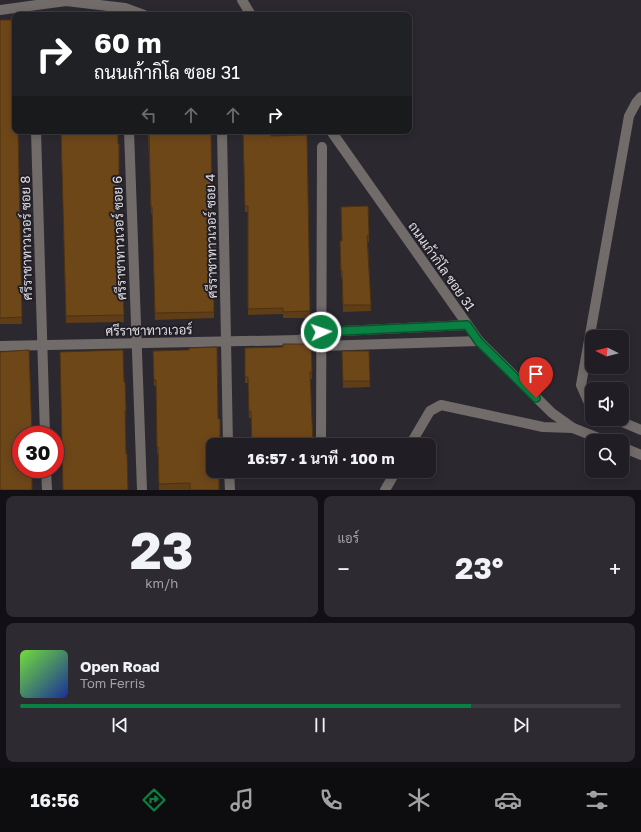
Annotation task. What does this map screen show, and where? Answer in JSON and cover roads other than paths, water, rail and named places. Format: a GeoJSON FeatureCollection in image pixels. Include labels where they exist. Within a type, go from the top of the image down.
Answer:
{"type":"FeatureCollection","features":[{"type":"Feature","properties":{"kind":"street"},"geometry":{"type":"LineString","coordinates":[[242,0],[249,12]]}},
{"type":"Feature","properties":{"kind":"street"},"geometry":{"type":"LineString","coordinates":[[0,10],[34,10],[66,1],[125,11]]}},
{"type":"Feature","properties":{"kind":"street"},"geometry":{"type":"LineString","coordinates":[[585,394],[581,385],[629,116],[641,97]]}},
{"type":"Feature","properties":{"kind":"street","name":"ศรีราชาทาวเวอร์ ซอย 8"},"geometry":{"type":"LineString","coordinates":[[36,134],[45,426]]}},
{"type":"Feature","properties":{"kind":"street","name":"ศรีราชาทาวเวอร์ ซอย 6"},"geometry":{"type":"LineString","coordinates":[[129,134],[142,490]]}},
{"type":"Feature","properties":{"kind":"street","name":"ศรีราชาทาวเวอร์ ซอย 4"},"geometry":{"type":"LineString","coordinates":[[222,134],[228,438]]}},
{"type":"Feature","properties":{"kind":"street","name":"ถนนเก้ากิโล ซอย 31"},"geometry":{"type":"LineString","coordinates":[[333,134],[479,342],[552,413],[572,428],[588,434]]}},
{"type":"Feature","properties":{"kind":"street"},"geometry":{"type":"LineString","coordinates":[[321,438],[322,147]]}},
{"type":"Feature","properties":{"kind":"street","name":"ศรีราชาทาวเวอร์"},"geometry":{"type":"LineString","coordinates":[[299,340],[321,332],[467,325]]}},
{"type":"Feature","properties":{"kind":"street","name":"ศรีราชาทาวเวอร์"},"geometry":{"type":"LineString","coordinates":[[0,346],[299,340],[321,346],[479,342]]}},
{"type":"Feature","properties":{"kind":"street"},"geometry":{"type":"LineString","coordinates":[[414,438],[430,410],[441,405],[543,427],[572,428]]}},
{"type":"Feature","properties":{"kind":"street"},"geometry":{"type":"LineString","coordinates":[[629,425],[641,430]]}},
{"type":"Feature","properties":{"kind":"street"},"geometry":{"type":"LineString","coordinates":[[629,450],[641,455]]}},
{"type":"Feature","properties":{"kind":"street"},"geometry":{"type":"LineString","coordinates":[[46,478],[47,490]]}},
{"type":"Feature","properties":{"kind":"street"},"geometry":{"type":"LineString","coordinates":[[229,478],[230,490]]}},
{"type":"Feature","properties":{"kind":"street"},"geometry":{"type":"LineString","coordinates":[[385,490],[392,478]]}}]}
